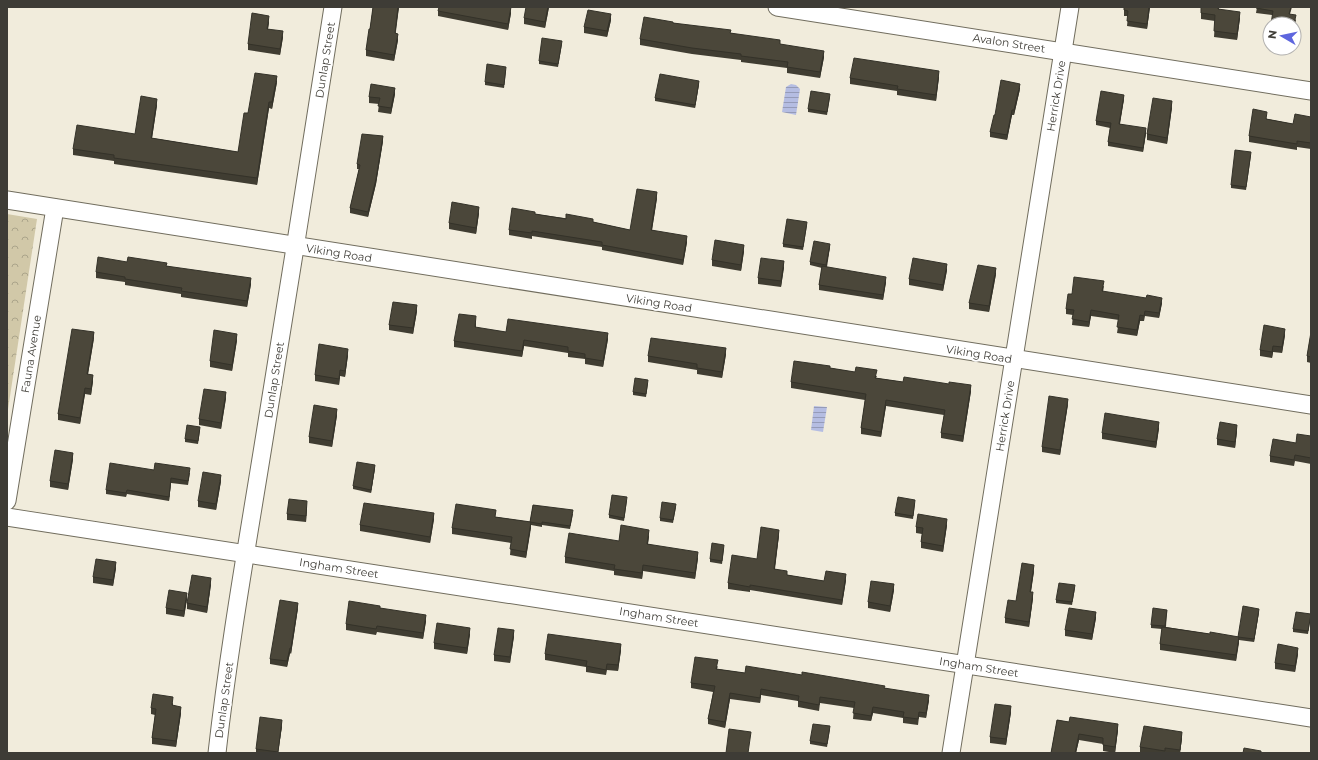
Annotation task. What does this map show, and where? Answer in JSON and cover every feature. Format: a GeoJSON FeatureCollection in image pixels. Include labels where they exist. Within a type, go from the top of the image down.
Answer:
{"type":"FeatureCollection","features":[{"type":"Feature","properties":{"kind":"street","name":"Dunlap Street"},"geometry":{"type":"LineString","coordinates":[[217,753],[221,716],[246,554],[333,7]]}},
{"type":"Feature","properties":{"kind":"street","name":"Avalon Street"},"geometry":{"type":"LineString","coordinates":[[778,7],[1311,91]]}},
{"type":"Feature","properties":{"kind":"street","name":"Herrick Drive"},"geometry":{"type":"LineString","coordinates":[[951,753],[1070,7]]}},
{"type":"Feature","properties":{"kind":"street","name":"Viking Road"},"geometry":{"type":"LineString","coordinates":[[7,200],[1311,405]]}},
{"type":"Feature","properties":{"kind":"street","name":"Fauna Avenue"},"geometry":{"type":"LineString","coordinates":[[7,500],[55,208]]}},
{"type":"Feature","properties":{"kind":"street","name":"Ingham Street"},"geometry":{"type":"LineString","coordinates":[[7,517],[1311,718]]}},
{"type":"Feature","properties":{"kind":"green space"},"geometry":{"type":"Polygon","coordinates":[[[7,214],[37,219],[7,416],[7,214]]]}},
{"type":"Feature","properties":{"kind":"water"},"geometry":{"type":"Polygon","coordinates":[[[791,84],[796,85],[800,89],[796,115],[782,112],[786,87],[791,84]]]}},
{"type":"Feature","properties":{"kind":"water"},"geometry":{"type":"Polygon","coordinates":[[[814,406],[827,407],[823,432],[811,430],[814,406]]]}},
{"type":"Feature","properties":{"kind":"building"},"geometry":{"type":"Polygon","coordinates":[[[373,7],[398,7],[395,33],[398,34],[394,55],[366,50],[373,7]]]}},
{"type":"Feature","properties":{"kind":"building"},"geometry":{"type":"Polygon","coordinates":[[[439,7],[511,7],[508,24],[438,11],[439,7]]]}},
{"type":"Feature","properties":{"kind":"building"},"geometry":{"type":"Polygon","coordinates":[[[526,7],[548,7],[545,22],[524,18],[526,7]]]}},
{"type":"Feature","properties":{"kind":"building"},"geometry":{"type":"Polygon","coordinates":[[[1124,7],[1149,7],[1147,24],[1127,21],[1128,11],[1124,10],[1124,7]]]}},
{"type":"Feature","properties":{"kind":"building"},"geometry":{"type":"Polygon","coordinates":[[[1201,7],[1218,7],[1218,9],[1240,12],[1237,34],[1214,31],[1215,15],[1201,13],[1201,7]]]}},
{"type":"Feature","properties":{"kind":"building"},"geometry":{"type":"Polygon","coordinates":[[[1291,7],[1289,14],[1296,15],[1272,16],[1273,11],[1256,8],[1291,7]]]}},
{"type":"Feature","properties":{"kind":"building"},"geometry":{"type":"Polygon","coordinates":[[[588,10],[611,14],[607,31],[584,27],[588,10]]]}},
{"type":"Feature","properties":{"kind":"building"},"geometry":{"type":"Polygon","coordinates":[[[252,13],[269,16],[267,29],[283,31],[280,49],[248,44],[252,13]]]}},
{"type":"Feature","properties":{"kind":"building"},"geometry":{"type":"Polygon","coordinates":[[[644,17],[673,23],[731,30],[730,33],[780,40],[780,44],[824,51],[820,72],[787,67],[788,62],[741,56],[741,54],[692,48],[640,39],[644,17]]]}},
{"type":"Feature","properties":{"kind":"building"},"geometry":{"type":"Polygon","coordinates":[[[542,38],[562,41],[558,64],[539,61],[542,38]]]}},
{"type":"Feature","properties":{"kind":"building"},"geometry":{"type":"Polygon","coordinates":[[[854,58],[939,71],[936,95],[897,89],[898,86],[850,78],[854,58]]]}},
{"type":"Feature","properties":{"kind":"building"},"geometry":{"type":"Polygon","coordinates":[[[487,64],[506,67],[504,85],[485,82],[487,64]]]}},
{"type":"Feature","properties":{"kind":"building"},"geometry":{"type":"Polygon","coordinates":[[[255,73],[277,76],[272,102],[269,102],[257,178],[114,158],[114,155],[73,149],[77,125],[135,134],[141,96],[157,99],[151,138],[238,152],[244,113],[248,113],[255,73]]]}},
{"type":"Feature","properties":{"kind":"building"},"geometry":{"type":"Polygon","coordinates":[[[660,74],[699,81],[695,105],[655,98],[660,74]]]}},
{"type":"Feature","properties":{"kind":"building"},"geometry":{"type":"Polygon","coordinates":[[[1001,80],[1020,84],[1014,110],[1012,110],[1007,135],[990,132],[995,115],[1001,80]]]}},
{"type":"Feature","properties":{"kind":"building"},"geometry":{"type":"Polygon","coordinates":[[[371,84],[395,88],[391,108],[378,106],[380,98],[369,97],[371,84]]]}},
{"type":"Feature","properties":{"kind":"building"},"geometry":{"type":"Polygon","coordinates":[[[811,91],[830,94],[827,112],[808,109],[811,91]]]}},
{"type":"Feature","properties":{"kind":"building"},"geometry":{"type":"Polygon","coordinates":[[[1101,91],[1124,95],[1119,124],[1146,128],[1143,148],[1108,142],[1111,123],[1096,121],[1101,91]]]}},
{"type":"Feature","properties":{"kind":"building"},"geometry":{"type":"Polygon","coordinates":[[[1153,98],[1172,101],[1167,138],[1147,134],[1153,98]]]}},
{"type":"Feature","properties":{"kind":"building"},"geometry":{"type":"Polygon","coordinates":[[[1253,109],[1267,112],[1266,119],[1293,124],[1295,114],[1311,117],[1311,143],[1297,141],[1297,144],[1249,136],[1253,109]]]}},
{"type":"Feature","properties":{"kind":"building"},"geometry":{"type":"Polygon","coordinates":[[[362,134],[383,136],[376,179],[368,212],[350,208],[360,165],[357,164],[362,134]]]}},
{"type":"Feature","properties":{"kind":"building"},"geometry":{"type":"Polygon","coordinates":[[[1235,150],[1251,152],[1246,187],[1231,185],[1235,150]]]}},
{"type":"Feature","properties":{"kind":"building"},"geometry":{"type":"Polygon","coordinates":[[[637,189],[657,192],[651,230],[687,236],[683,260],[602,245],[602,242],[532,231],[532,233],[509,230],[512,208],[535,212],[535,214],[566,219],[566,214],[593,219],[593,222],[630,230],[637,189]]]}},
{"type":"Feature","properties":{"kind":"building"},"geometry":{"type":"Polygon","coordinates":[[[452,202],[479,207],[476,228],[449,223],[452,202]]]}},
{"type":"Feature","properties":{"kind":"building"},"geometry":{"type":"Polygon","coordinates":[[[787,219],[807,222],[803,247],[783,244],[787,219]]]}},
{"type":"Feature","properties":{"kind":"building"},"geometry":{"type":"Polygon","coordinates":[[[715,240],[744,245],[741,265],[712,260],[715,240]]]}},
{"type":"Feature","properties":{"kind":"building"},"geometry":{"type":"Polygon","coordinates":[[[814,241],[830,244],[826,265],[810,262],[814,241]]]}},
{"type":"Feature","properties":{"kind":"building"},"geometry":{"type":"Polygon","coordinates":[[[98,257],[127,262],[128,257],[167,263],[166,266],[251,278],[247,301],[181,291],[182,288],[125,279],[125,277],[96,272],[98,257]]]}},
{"type":"Feature","properties":{"kind":"building"},"geometry":{"type":"Polygon","coordinates":[[[761,258],[784,261],[781,281],[758,278],[761,258]]]}},
{"type":"Feature","properties":{"kind":"building"},"geometry":{"type":"Polygon","coordinates":[[[913,258],[947,264],[943,285],[909,279],[913,258]]]}},
{"type":"Feature","properties":{"kind":"building"},"geometry":{"type":"Polygon","coordinates":[[[978,265],[996,268],[989,306],[969,303],[978,265]]]}},
{"type":"Feature","properties":{"kind":"building"},"geometry":{"type":"Polygon","coordinates":[[[822,266],[886,277],[883,295],[819,285],[822,266]]]}},
{"type":"Feature","properties":{"kind":"building"},"geometry":{"type":"Polygon","coordinates":[[[1074,277],[1104,281],[1102,291],[1146,298],[1147,295],[1162,298],[1159,313],[1145,311],[1144,316],[1140,315],[1137,330],[1117,327],[1119,315],[1091,310],[1089,322],[1072,319],[1074,310],[1066,309],[1068,294],[1072,294],[1074,277]]]}},
{"type":"Feature","properties":{"kind":"building"},"geometry":{"type":"Polygon","coordinates":[[[393,302],[417,305],[413,328],[389,325],[393,302]]]}},
{"type":"Feature","properties":{"kind":"building"},"geometry":{"type":"Polygon","coordinates":[[[459,314],[476,316],[475,327],[506,332],[508,319],[608,333],[603,361],[585,358],[585,354],[568,351],[568,347],[524,340],[522,351],[454,341],[459,314]]]}},
{"type":"Feature","properties":{"kind":"building"},"geometry":{"type":"Polygon","coordinates":[[[1264,325],[1285,329],[1282,347],[1273,346],[1272,352],[1260,350],[1264,325]]]}},
{"type":"Feature","properties":{"kind":"building"},"geometry":{"type":"Polygon","coordinates":[[[72,329],[94,332],[87,374],[93,375],[91,389],[85,388],[80,418],[58,414],[72,329]]]}},
{"type":"Feature","properties":{"kind":"building"},"geometry":{"type":"Polygon","coordinates":[[[214,330],[237,334],[232,365],[210,361],[214,330]]]}},
{"type":"Feature","properties":{"kind":"building"},"geometry":{"type":"Polygon","coordinates":[[[1311,332],[1311,357],[1307,356],[1311,332]]]}},
{"type":"Feature","properties":{"kind":"building"},"geometry":{"type":"Polygon","coordinates":[[[651,338],[726,348],[722,372],[697,368],[697,364],[648,356],[651,338]]]}},
{"type":"Feature","properties":{"kind":"building"},"geometry":{"type":"Polygon","coordinates":[[[319,344],[348,349],[345,371],[340,370],[339,379],[315,375],[319,344]]]}},
{"type":"Feature","properties":{"kind":"building"},"geometry":{"type":"Polygon","coordinates":[[[794,361],[830,366],[830,368],[855,372],[856,367],[877,370],[875,378],[903,382],[904,377],[949,384],[949,382],[971,385],[963,436],[941,433],[945,410],[886,400],[881,432],[861,428],[866,394],[791,382],[794,361]]]}},
{"type":"Feature","properties":{"kind":"building"},"geometry":{"type":"Polygon","coordinates":[[[635,378],[648,380],[646,394],[633,392],[635,378]]]}},
{"type":"Feature","properties":{"kind":"building"},"geometry":{"type":"Polygon","coordinates":[[[204,389],[226,392],[221,423],[199,419],[204,389]]]}},
{"type":"Feature","properties":{"kind":"building"},"geometry":{"type":"Polygon","coordinates":[[[1049,396],[1068,399],[1060,450],[1042,447],[1049,396]]]}},
{"type":"Feature","properties":{"kind":"building"},"geometry":{"type":"Polygon","coordinates":[[[314,405],[337,409],[332,441],[309,437],[314,405]]]}},
{"type":"Feature","properties":{"kind":"building"},"geometry":{"type":"Polygon","coordinates":[[[1105,413],[1159,422],[1156,442],[1102,433],[1105,413]]]}},
{"type":"Feature","properties":{"kind":"building"},"geometry":{"type":"Polygon","coordinates":[[[1220,422],[1237,425],[1235,442],[1217,439],[1220,422]]]}},
{"type":"Feature","properties":{"kind":"building"},"geometry":{"type":"Polygon","coordinates":[[[187,425],[200,427],[198,441],[185,439],[187,425]]]}},
{"type":"Feature","properties":{"kind":"building"},"geometry":{"type":"Polygon","coordinates":[[[1297,434],[1311,436],[1311,458],[1295,455],[1294,460],[1270,456],[1273,439],[1296,443],[1297,434]]]}},
{"type":"Feature","properties":{"kind":"building"},"geometry":{"type":"Polygon","coordinates":[[[55,450],[73,453],[68,484],[50,481],[55,450]]]}},
{"type":"Feature","properties":{"kind":"building"},"geometry":{"type":"Polygon","coordinates":[[[357,462],[375,465],[371,490],[353,486],[357,462]]]}},
{"type":"Feature","properties":{"kind":"building"},"geometry":{"type":"Polygon","coordinates":[[[110,463],[154,470],[155,463],[190,468],[188,481],[171,478],[169,497],[127,490],[126,493],[106,490],[110,463]]]}},
{"type":"Feature","properties":{"kind":"building"},"geometry":{"type":"Polygon","coordinates":[[[203,472],[221,475],[216,504],[198,501],[203,472]]]}},
{"type":"Feature","properties":{"kind":"building"},"geometry":{"type":"Polygon","coordinates":[[[612,495],[627,497],[624,518],[609,515],[612,495]]]}},
{"type":"Feature","properties":{"kind":"building"},"geometry":{"type":"Polygon","coordinates":[[[898,497],[915,500],[913,516],[895,513],[898,497]]]}},
{"type":"Feature","properties":{"kind":"building"},"geometry":{"type":"Polygon","coordinates":[[[289,499],[307,501],[306,516],[287,514],[289,499]]]}},
{"type":"Feature","properties":{"kind":"building"},"geometry":{"type":"Polygon","coordinates":[[[662,502],[676,504],[673,520],[660,518],[662,502]]]}},
{"type":"Feature","properties":{"kind":"building"},"geometry":{"type":"Polygon","coordinates":[[[364,503],[434,513],[430,537],[360,525],[364,503]]]}},
{"type":"Feature","properties":{"kind":"building"},"geometry":{"type":"Polygon","coordinates":[[[456,504],[496,510],[495,517],[531,522],[526,552],[510,549],[512,537],[452,528],[456,504]]]}},
{"type":"Feature","properties":{"kind":"building"},"geometry":{"type":"Polygon","coordinates":[[[533,505],[573,510],[570,526],[530,522],[533,505]]]}},
{"type":"Feature","properties":{"kind":"building"},"geometry":{"type":"Polygon","coordinates":[[[918,514],[947,519],[943,546],[921,542],[923,528],[916,527],[918,514]]]}},
{"type":"Feature","properties":{"kind":"building"},"geometry":{"type":"Polygon","coordinates":[[[621,525],[649,530],[647,544],[698,552],[695,573],[643,565],[642,573],[614,569],[615,565],[565,557],[569,533],[619,541],[621,525]]]}},
{"type":"Feature","properties":{"kind":"building"},"geometry":{"type":"Polygon","coordinates":[[[761,527],[779,530],[774,569],[787,571],[787,575],[824,581],[826,571],[846,574],[842,600],[750,585],[750,587],[728,583],[732,555],[757,559],[761,527]]]}},
{"type":"Feature","properties":{"kind":"building"},"geometry":{"type":"Polygon","coordinates":[[[712,543],[724,545],[722,561],[710,559],[712,543]]]}},
{"type":"Feature","properties":{"kind":"building"},"geometry":{"type":"Polygon","coordinates":[[[96,559],[116,562],[113,580],[93,577],[96,559]]]}},
{"type":"Feature","properties":{"kind":"building"},"geometry":{"type":"Polygon","coordinates":[[[1022,563],[1034,565],[1030,592],[1033,592],[1029,622],[1005,618],[1008,600],[1016,601],[1022,563]]]}},
{"type":"Feature","properties":{"kind":"building"},"geometry":{"type":"Polygon","coordinates":[[[192,575],[211,578],[207,607],[187,603],[192,575]]]}},
{"type":"Feature","properties":{"kind":"building"},"geometry":{"type":"Polygon","coordinates":[[[871,581],[894,584],[890,606],[868,602],[871,581]]]}},
{"type":"Feature","properties":{"kind":"building"},"geometry":{"type":"Polygon","coordinates":[[[1059,583],[1075,585],[1072,602],[1056,600],[1059,583]]]}},
{"type":"Feature","properties":{"kind":"building"},"geometry":{"type":"Polygon","coordinates":[[[169,590],[187,593],[184,611],[166,608],[169,590]]]}},
{"type":"Feature","properties":{"kind":"building"},"geometry":{"type":"Polygon","coordinates":[[[280,600],[298,603],[291,648],[287,661],[270,659],[280,600]]]}},
{"type":"Feature","properties":{"kind":"building"},"geometry":{"type":"Polygon","coordinates":[[[349,601],[380,606],[380,608],[426,615],[423,633],[377,626],[376,629],[346,624],[349,601]]]}},
{"type":"Feature","properties":{"kind":"building"},"geometry":{"type":"Polygon","coordinates":[[[1243,606],[1259,609],[1254,639],[1238,637],[1243,606]]]}},
{"type":"Feature","properties":{"kind":"building"},"geometry":{"type":"Polygon","coordinates":[[[1069,608],[1096,612],[1092,634],[1065,630],[1069,608]]]}},
{"type":"Feature","properties":{"kind":"building"},"geometry":{"type":"Polygon","coordinates":[[[1153,608],[1167,610],[1165,626],[1151,625],[1153,608]]]}},
{"type":"Feature","properties":{"kind":"building"},"geometry":{"type":"Polygon","coordinates":[[[1296,612],[1311,614],[1308,631],[1293,629],[1296,612]]]}},
{"type":"Feature","properties":{"kind":"building"},"geometry":{"type":"Polygon","coordinates":[[[437,623],[470,628],[467,648],[434,643],[437,623]]]}},
{"type":"Feature","properties":{"kind":"building"},"geometry":{"type":"Polygon","coordinates":[[[1162,627],[1210,634],[1210,632],[1239,637],[1236,655],[1160,644],[1162,627]]]}},
{"type":"Feature","properties":{"kind":"building"},"geometry":{"type":"Polygon","coordinates":[[[498,628],[514,630],[510,657],[494,655],[498,628]]]}},
{"type":"Feature","properties":{"kind":"building"},"geometry":{"type":"Polygon","coordinates":[[[548,634],[621,644],[618,665],[607,664],[606,670],[586,666],[587,661],[545,654],[548,634]]]}},
{"type":"Feature","properties":{"kind":"building"},"geometry":{"type":"Polygon","coordinates":[[[1278,644],[1298,648],[1295,666],[1275,663],[1278,644]]]}},
{"type":"Feature","properties":{"kind":"building"},"geometry":{"type":"Polygon","coordinates":[[[695,657],[718,660],[716,669],[745,673],[746,666],[802,675],[802,672],[929,695],[926,713],[919,712],[918,719],[903,717],[904,712],[873,707],[871,716],[853,713],[855,702],[820,697],[819,705],[798,701],[799,696],[761,689],[760,698],[730,693],[725,722],[708,719],[715,686],[691,683],[695,657]]]}},
{"type":"Feature","properties":{"kind":"building"},"geometry":{"type":"Polygon","coordinates":[[[153,694],[173,697],[172,705],[181,707],[176,741],[152,738],[156,709],[151,708],[153,694]]]}},
{"type":"Feature","properties":{"kind":"building"},"geometry":{"type":"Polygon","coordinates":[[[995,704],[1011,706],[1006,739],[990,737],[995,704]]]}},
{"type":"Feature","properties":{"kind":"building"},"geometry":{"type":"Polygon","coordinates":[[[260,717],[282,720],[278,752],[256,749],[260,717]]]}},
{"type":"Feature","properties":{"kind":"building"},"geometry":{"type":"Polygon","coordinates":[[[1070,717],[1118,724],[1115,747],[1103,745],[1103,738],[1079,734],[1075,753],[1051,753],[1057,720],[1069,722],[1070,717]]]}},
{"type":"Feature","properties":{"kind":"building"},"geometry":{"type":"Polygon","coordinates":[[[813,724],[830,726],[827,744],[810,741],[813,724]]]}},
{"type":"Feature","properties":{"kind":"building"},"geometry":{"type":"Polygon","coordinates":[[[1144,726],[1182,732],[1180,750],[1165,748],[1165,751],[1140,747],[1144,726]]]}},
{"type":"Feature","properties":{"kind":"building"},"geometry":{"type":"Polygon","coordinates":[[[729,729],[751,732],[748,753],[726,753],[729,729]]]}},
{"type":"Feature","properties":{"kind":"building"},"geometry":{"type":"Polygon","coordinates":[[[1244,748],[1261,751],[1261,753],[1243,753],[1244,748]]]}}]}
